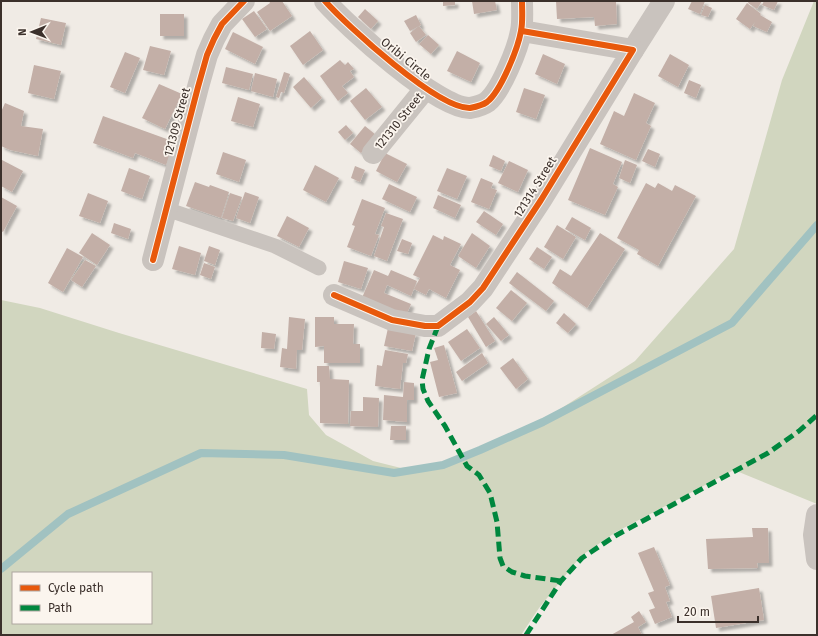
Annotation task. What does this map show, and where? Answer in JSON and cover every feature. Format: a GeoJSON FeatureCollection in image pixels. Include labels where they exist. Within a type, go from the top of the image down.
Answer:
{"type":"FeatureCollection","features":[{"type":"Feature","properties":{"kind":"street","name":"121309 Street"},"geometry":{"type":"LineString","coordinates":[[152,260],[207,56],[222,24],[244,1]]}},
{"type":"Feature","properties":{"kind":"street","name":"Oribi Circle"},"geometry":{"type":"LineString","coordinates":[[325,1],[348,24],[425,89],[449,101],[467,107],[487,102],[496,90],[509,68],[522,31]]}},
{"type":"Feature","properties":{"kind":"street"},"geometry":{"type":"LineString","coordinates":[[522,1],[522,31],[633,50]]}},
{"type":"Feature","properties":{"kind":"street","name":"121314 Street"},"geometry":{"type":"LineString","coordinates":[[334,295],[392,320],[424,326],[438,326],[470,302],[483,288],[541,200],[664,1]]}},
{"type":"Feature","properties":{"kind":"street","name":"121310 Street"},"geometry":{"type":"LineString","coordinates":[[373,153],[425,89]]}},
{"type":"Feature","properties":{"kind":"street"},"geometry":{"type":"LineString","coordinates":[[817,515],[814,535],[817,559]]}},
{"type":"Feature","properties":{"kind":"lane"},"geometry":{"type":"LineString","coordinates":[[166,208],[275,246],[319,268]]}},
{"type":"Feature","properties":{"kind":"green space"},"geometry":{"type":"Polygon","coordinates":[[[814,1],[817,1],[817,504],[734,470],[616,532],[581,556],[539,608],[521,635],[1,635],[1,300],[40,308],[307,389],[309,415],[326,435],[373,461],[401,468],[442,464],[543,420],[635,361],[734,249],[782,80],[814,1]]]}},
{"type":"Feature","properties":{"kind":"building"},"geometry":{"type":"Polygon","coordinates":[[[269,1],[282,1],[292,16],[270,31],[257,12],[270,3],[269,1]]]}},
{"type":"Feature","properties":{"kind":"building"},"geometry":{"type":"Polygon","coordinates":[[[443,1],[455,1],[455,5],[443,6],[443,1]]]}},
{"type":"Feature","properties":{"kind":"building"},"geometry":{"type":"Polygon","coordinates":[[[472,1],[495,1],[497,10],[474,14],[472,1]]]}},
{"type":"Feature","properties":{"kind":"building"},"geometry":{"type":"Polygon","coordinates":[[[556,1],[616,1],[617,24],[595,26],[594,17],[557,19],[556,1]]]}},
{"type":"Feature","properties":{"kind":"building"},"geometry":{"type":"Polygon","coordinates":[[[692,1],[705,1],[700,14],[688,9],[692,1]]]}},
{"type":"Feature","properties":{"kind":"building"},"geometry":{"type":"Polygon","coordinates":[[[749,1],[762,1],[757,9],[748,3],[749,1]]]}},
{"type":"Feature","properties":{"kind":"building"},"geometry":{"type":"Polygon","coordinates":[[[764,1],[778,1],[774,10],[762,5],[764,1]]]}},
{"type":"Feature","properties":{"kind":"building"},"geometry":{"type":"Polygon","coordinates":[[[747,3],[761,14],[760,15],[772,22],[767,32],[753,26],[755,22],[750,29],[736,19],[747,3]]]}},
{"type":"Feature","properties":{"kind":"building"},"geometry":{"type":"Polygon","coordinates":[[[705,5],[712,8],[708,17],[701,15],[705,5]]]}},
{"type":"Feature","properties":{"kind":"building"},"geometry":{"type":"Polygon","coordinates":[[[365,9],[378,21],[371,29],[358,17],[365,9]]]}},
{"type":"Feature","properties":{"kind":"building"},"geometry":{"type":"Polygon","coordinates":[[[254,11],[267,29],[255,37],[242,19],[254,11]]]}},
{"type":"Feature","properties":{"kind":"building"},"geometry":{"type":"Polygon","coordinates":[[[160,14],[184,14],[184,36],[160,36],[160,14]]]}},
{"type":"Feature","properties":{"kind":"building"},"geometry":{"type":"Polygon","coordinates":[[[416,15],[421,25],[410,31],[404,21],[416,15]]]}},
{"type":"Feature","properties":{"kind":"building"},"geometry":{"type":"Polygon","coordinates":[[[41,18],[66,23],[61,45],[36,39],[41,18]]]}},
{"type":"Feature","properties":{"kind":"building"},"geometry":{"type":"Polygon","coordinates":[[[419,26],[426,35],[416,42],[410,33],[419,26]]]}},
{"type":"Feature","properties":{"kind":"building"},"geometry":{"type":"Polygon","coordinates":[[[310,31],[323,50],[303,65],[290,46],[310,31]]]}},
{"type":"Feature","properties":{"kind":"building"},"geometry":{"type":"Polygon","coordinates":[[[233,32],[263,47],[255,64],[225,49],[233,32]]]}},
{"type":"Feature","properties":{"kind":"building"},"geometry":{"type":"Polygon","coordinates":[[[428,35],[439,45],[431,54],[419,44],[428,35]]]}},
{"type":"Feature","properties":{"kind":"building"},"geometry":{"type":"Polygon","coordinates":[[[150,46],[171,51],[164,75],[143,70],[150,46]]]}},
{"type":"Feature","properties":{"kind":"building"},"geometry":{"type":"Polygon","coordinates":[[[457,51],[480,63],[471,82],[447,71],[457,51]]]}},
{"type":"Feature","properties":{"kind":"building"},"geometry":{"type":"Polygon","coordinates":[[[125,52],[140,58],[125,93],[110,87],[125,52]]]}},
{"type":"Feature","properties":{"kind":"building"},"geometry":{"type":"Polygon","coordinates":[[[543,54],[565,64],[557,84],[535,74],[543,54]]]}},
{"type":"Feature","properties":{"kind":"building"},"geometry":{"type":"Polygon","coordinates":[[[670,54],[689,65],[678,87],[658,76],[670,54]]]}},
{"type":"Feature","properties":{"kind":"building"},"geometry":{"type":"Polygon","coordinates":[[[340,60],[345,65],[348,62],[354,69],[350,71],[354,77],[342,86],[348,93],[338,101],[320,76],[340,60]]]}},
{"type":"Feature","properties":{"kind":"building"},"geometry":{"type":"Polygon","coordinates":[[[34,65],[61,71],[54,99],[28,93],[34,65]]]}},
{"type":"Feature","properties":{"kind":"building"},"geometry":{"type":"Polygon","coordinates":[[[226,67],[253,74],[249,90],[222,83],[226,67]]]}},
{"type":"Feature","properties":{"kind":"building"},"geometry":{"type":"Polygon","coordinates":[[[284,72],[290,74],[284,93],[281,92],[279,98],[276,97],[284,72]]]}},
{"type":"Feature","properties":{"kind":"building"},"geometry":{"type":"Polygon","coordinates":[[[255,73],[277,79],[273,97],[251,91],[255,73]]]}},
{"type":"Feature","properties":{"kind":"building"},"geometry":{"type":"Polygon","coordinates":[[[304,77],[322,98],[311,108],[293,87],[304,77]]]}},
{"type":"Feature","properties":{"kind":"building"},"geometry":{"type":"Polygon","coordinates":[[[689,80],[701,85],[696,98],[684,93],[689,80]]]}},
{"type":"Feature","properties":{"kind":"building"},"geometry":{"type":"Polygon","coordinates":[[[159,84],[182,94],[165,129],[142,118],[159,84]]]}},
{"type":"Feature","properties":{"kind":"building"},"geometry":{"type":"Polygon","coordinates":[[[366,88],[382,107],[365,120],[350,101],[366,88]]]}},
{"type":"Feature","properties":{"kind":"building"},"geometry":{"type":"Polygon","coordinates":[[[524,88],[545,95],[536,119],[516,112],[524,88]]]}},
{"type":"Feature","properties":{"kind":"building"},"geometry":{"type":"Polygon","coordinates":[[[634,93],[655,103],[646,123],[651,126],[636,160],[600,144],[614,111],[624,116],[634,93]]]}},
{"type":"Feature","properties":{"kind":"building"},"geometry":{"type":"Polygon","coordinates":[[[238,97],[260,104],[253,127],[231,121],[238,97]]]}},
{"type":"Feature","properties":{"kind":"building"},"geometry":{"type":"Polygon","coordinates":[[[5,103],[24,111],[21,126],[43,129],[38,156],[10,150],[1,146],[1,112],[5,103]]]}},
{"type":"Feature","properties":{"kind":"building"},"geometry":{"type":"Polygon","coordinates":[[[103,116],[175,142],[166,165],[135,153],[133,158],[93,143],[103,116]]]}},
{"type":"Feature","properties":{"kind":"building"},"geometry":{"type":"Polygon","coordinates":[[[346,125],[353,133],[345,140],[338,132],[346,125]]]}},
{"type":"Feature","properties":{"kind":"building"},"geometry":{"type":"Polygon","coordinates":[[[365,126],[376,135],[361,153],[350,144],[365,126]]]}},
{"type":"Feature","properties":{"kind":"building"},"geometry":{"type":"Polygon","coordinates":[[[590,148],[622,162],[613,184],[618,187],[605,215],[568,200],[590,148]]]}},
{"type":"Feature","properties":{"kind":"building"},"geometry":{"type":"Polygon","coordinates":[[[648,149],[660,154],[655,167],[642,161],[648,149]]]}},
{"type":"Feature","properties":{"kind":"building"},"geometry":{"type":"Polygon","coordinates":[[[223,152],[246,160],[239,182],[216,174],[223,152]]]}},
{"type":"Feature","properties":{"kind":"building"},"geometry":{"type":"Polygon","coordinates":[[[385,153],[407,164],[397,182],[376,171],[385,153]]]}},
{"type":"Feature","properties":{"kind":"building"},"geometry":{"type":"Polygon","coordinates":[[[493,155],[505,161],[501,171],[489,166],[493,155]]]}},
{"type":"Feature","properties":{"kind":"building"},"geometry":{"type":"Polygon","coordinates":[[[2,160],[23,171],[12,192],[1,186],[2,160]]]}},
{"type":"Feature","properties":{"kind":"building"},"geometry":{"type":"Polygon","coordinates":[[[625,160],[637,165],[630,183],[619,178],[625,160]]]}},
{"type":"Feature","properties":{"kind":"building"},"geometry":{"type":"Polygon","coordinates":[[[509,161],[528,170],[518,192],[498,183],[509,161]]]}},
{"type":"Feature","properties":{"kind":"building"},"geometry":{"type":"Polygon","coordinates":[[[315,165],[339,178],[326,202],[303,190],[315,165]]]}},
{"type":"Feature","properties":{"kind":"building"},"geometry":{"type":"Polygon","coordinates":[[[355,166],[365,170],[360,182],[351,178],[355,166]]]}},
{"type":"Feature","properties":{"kind":"building"},"geometry":{"type":"Polygon","coordinates":[[[129,168],[150,176],[142,199],[121,191],[129,168]]]}},
{"type":"Feature","properties":{"kind":"building"},"geometry":{"type":"Polygon","coordinates":[[[447,168],[467,176],[457,199],[437,191],[447,168]]]}},
{"type":"Feature","properties":{"kind":"building"},"geometry":{"type":"Polygon","coordinates":[[[481,178],[493,183],[491,188],[497,190],[489,209],[471,202],[481,178]]]}},
{"type":"Feature","properties":{"kind":"building"},"geometry":{"type":"Polygon","coordinates":[[[195,182],[209,187],[210,185],[229,192],[221,218],[186,206],[195,182]]]}},
{"type":"Feature","properties":{"kind":"building"},"geometry":{"type":"Polygon","coordinates":[[[646,183],[655,188],[658,183],[672,191],[675,185],[696,196],[658,266],[637,254],[639,250],[617,238],[646,183]]]}},
{"type":"Feature","properties":{"kind":"building"},"geometry":{"type":"Polygon","coordinates":[[[389,184],[417,197],[410,212],[382,199],[389,184]]]}},
{"type":"Feature","properties":{"kind":"building"},"geometry":{"type":"Polygon","coordinates":[[[245,192],[259,197],[250,223],[236,218],[245,192]]]}},
{"type":"Feature","properties":{"kind":"building"},"geometry":{"type":"Polygon","coordinates":[[[88,193],[108,201],[100,223],[79,216],[88,193]]]}},
{"type":"Feature","properties":{"kind":"building"},"geometry":{"type":"Polygon","coordinates":[[[230,193],[242,197],[233,221],[222,218],[230,193]]]}},
{"type":"Feature","properties":{"kind":"building"},"geometry":{"type":"Polygon","coordinates":[[[438,195],[461,205],[455,218],[433,208],[438,195]]]}},
{"type":"Feature","properties":{"kind":"building"},"geometry":{"type":"Polygon","coordinates":[[[1,197],[17,206],[3,232],[1,231],[1,197]]]}},
{"type":"Feature","properties":{"kind":"building"},"geometry":{"type":"Polygon","coordinates":[[[362,199],[385,208],[375,234],[379,235],[371,256],[347,247],[355,226],[352,225],[362,199]]]}},
{"type":"Feature","properties":{"kind":"building"},"geometry":{"type":"Polygon","coordinates":[[[484,211],[503,224],[496,235],[476,222],[484,211]]]}},
{"type":"Feature","properties":{"kind":"building"},"geometry":{"type":"Polygon","coordinates":[[[386,213],[403,219],[387,261],[374,256],[384,227],[381,226],[386,213]]]}},
{"type":"Feature","properties":{"kind":"building"},"geometry":{"type":"Polygon","coordinates":[[[287,216],[309,228],[299,247],[277,236],[287,216]]]}},
{"type":"Feature","properties":{"kind":"building"},"geometry":{"type":"Polygon","coordinates":[[[572,217],[591,228],[585,240],[565,229],[572,217]]]}},
{"type":"Feature","properties":{"kind":"building"},"geometry":{"type":"Polygon","coordinates":[[[114,223],[131,229],[128,239],[111,233],[114,223]]]}},
{"type":"Feature","properties":{"kind":"building"},"geometry":{"type":"Polygon","coordinates":[[[557,225],[576,237],[563,259],[544,247],[557,225]]]}},
{"type":"Feature","properties":{"kind":"building"},"geometry":{"type":"Polygon","coordinates":[[[92,233],[110,245],[97,265],[79,253],[92,233]]]}},
{"type":"Feature","properties":{"kind":"building"},"geometry":{"type":"Polygon","coordinates":[[[472,233],[490,246],[476,268],[458,256],[472,233]]]}},
{"type":"Feature","properties":{"kind":"building"},"geometry":{"type":"Polygon","coordinates":[[[600,233],[625,249],[587,308],[552,283],[560,269],[571,276],[600,233]]]}},
{"type":"Feature","properties":{"kind":"building"},"geometry":{"type":"Polygon","coordinates":[[[433,235],[443,240],[444,236],[461,244],[450,265],[460,270],[446,298],[429,289],[426,295],[414,289],[420,278],[413,275],[433,235]]]}},
{"type":"Feature","properties":{"kind":"building"},"geometry":{"type":"Polygon","coordinates":[[[402,239],[412,243],[408,254],[397,251],[402,239]]]}},
{"type":"Feature","properties":{"kind":"building"},"geometry":{"type":"Polygon","coordinates":[[[179,246],[201,253],[195,275],[172,269],[179,246]]]}},
{"type":"Feature","properties":{"kind":"building"},"geometry":{"type":"Polygon","coordinates":[[[209,246],[220,250],[215,265],[204,261],[209,246]]]}},
{"type":"Feature","properties":{"kind":"building"},"geometry":{"type":"Polygon","coordinates":[[[537,247],[552,257],[544,269],[529,259],[537,247]]]}},
{"type":"Feature","properties":{"kind":"building"},"geometry":{"type":"Polygon","coordinates":[[[67,248],[83,257],[63,292],[48,283],[67,248]]]}},
{"type":"Feature","properties":{"kind":"building"},"geometry":{"type":"Polygon","coordinates":[[[85,260],[96,266],[82,287],[71,280],[85,260]]]}},
{"type":"Feature","properties":{"kind":"building"},"geometry":{"type":"Polygon","coordinates":[[[344,261],[368,268],[361,289],[338,282],[344,261]]]}},
{"type":"Feature","properties":{"kind":"building"},"geometry":{"type":"Polygon","coordinates":[[[204,263],[215,267],[211,279],[200,275],[204,263]]]}},
{"type":"Feature","properties":{"kind":"building"},"geometry":{"type":"Polygon","coordinates":[[[374,270],[388,276],[391,270],[417,281],[411,296],[387,285],[384,293],[411,304],[405,318],[361,300],[374,270]]]}},
{"type":"Feature","properties":{"kind":"building"},"geometry":{"type":"Polygon","coordinates":[[[517,272],[554,301],[546,311],[509,283],[517,272]]]}},
{"type":"Feature","properties":{"kind":"building"},"geometry":{"type":"Polygon","coordinates":[[[511,290],[527,303],[512,321],[496,308],[511,290]]]}},
{"type":"Feature","properties":{"kind":"building"},"geometry":{"type":"Polygon","coordinates":[[[476,311],[495,341],[486,347],[468,317],[476,311]]]}},
{"type":"Feature","properties":{"kind":"building"},"geometry":{"type":"Polygon","coordinates":[[[564,313],[576,324],[568,333],[556,323],[564,313]]]}},
{"type":"Feature","properties":{"kind":"building"},"geometry":{"type":"Polygon","coordinates":[[[289,317],[305,319],[302,350],[297,350],[296,369],[280,367],[282,348],[287,349],[289,317]]]}},
{"type":"Feature","properties":{"kind":"building"},"geometry":{"type":"Polygon","coordinates":[[[315,317],[334,317],[334,324],[354,324],[353,344],[360,344],[360,363],[324,363],[324,346],[315,347],[315,317]]]}},
{"type":"Feature","properties":{"kind":"building"},"geometry":{"type":"Polygon","coordinates":[[[494,317],[509,335],[501,341],[486,324],[494,317]]]}},
{"type":"Feature","properties":{"kind":"building"},"geometry":{"type":"Polygon","coordinates":[[[388,328],[416,333],[412,351],[384,346],[388,328]]]}},
{"type":"Feature","properties":{"kind":"building"},"geometry":{"type":"Polygon","coordinates":[[[467,329],[480,348],[461,361],[448,342],[467,329]]]}},
{"type":"Feature","properties":{"kind":"building"},"geometry":{"type":"Polygon","coordinates":[[[262,332],[276,334],[274,349],[261,348],[262,332]]]}},
{"type":"Feature","properties":{"kind":"building"},"geometry":{"type":"Polygon","coordinates":[[[444,345],[457,393],[439,397],[430,362],[438,360],[434,348],[444,345]]]}},
{"type":"Feature","properties":{"kind":"building"},"geometry":{"type":"Polygon","coordinates":[[[385,350],[408,354],[406,363],[403,363],[400,389],[375,386],[377,365],[382,366],[385,350]]]}},
{"type":"Feature","properties":{"kind":"building"},"geometry":{"type":"Polygon","coordinates":[[[482,353],[488,363],[462,381],[456,372],[482,353]]]}},
{"type":"Feature","properties":{"kind":"building"},"geometry":{"type":"Polygon","coordinates":[[[513,358],[528,379],[516,389],[500,368],[513,358]]]}},
{"type":"Feature","properties":{"kind":"building"},"geometry":{"type":"Polygon","coordinates":[[[317,366],[329,366],[330,379],[349,380],[348,424],[320,423],[320,382],[317,382],[317,366]]]}},
{"type":"Feature","properties":{"kind":"building"},"geometry":{"type":"Polygon","coordinates":[[[404,382],[414,383],[414,400],[407,400],[407,422],[383,420],[384,395],[403,397],[404,382]]]}},
{"type":"Feature","properties":{"kind":"building"},"geometry":{"type":"Polygon","coordinates":[[[363,397],[379,398],[378,427],[350,426],[351,411],[363,411],[363,397]]]}},
{"type":"Feature","properties":{"kind":"building"},"geometry":{"type":"Polygon","coordinates":[[[391,426],[406,426],[406,440],[390,440],[391,426]]]}},
{"type":"Feature","properties":{"kind":"building"},"geometry":{"type":"Polygon","coordinates":[[[752,528],[768,528],[769,563],[757,563],[758,568],[708,569],[706,539],[753,537],[752,528]]]}},
{"type":"Feature","properties":{"kind":"building"},"geometry":{"type":"Polygon","coordinates":[[[654,547],[670,585],[665,587],[670,601],[666,602],[672,617],[655,624],[649,610],[655,608],[648,593],[654,591],[638,553],[654,547]]]}},
{"type":"Feature","properties":{"kind":"building"},"geometry":{"type":"Polygon","coordinates":[[[759,588],[764,620],[716,628],[711,596],[759,588]]]}},
{"type":"Feature","properties":{"kind":"building"},"geometry":{"type":"Polygon","coordinates":[[[639,611],[646,622],[638,627],[642,635],[611,635],[634,622],[631,617],[639,611]]]}},
{"type":"Feature","properties":{"kind":"waterway"},"geometry":{"type":"LineString","coordinates":[[1,569],[68,514],[201,453],[284,455],[394,473],[443,465],[480,450],[543,422],[732,323],[817,225]]}},
{"type":"Feature","properties":{"kind":"marked path"},"geometry":{"type":"LineString","coordinates":[[438,326],[429,349],[422,380],[423,389],[428,401],[445,426],[467,466],[479,475],[490,493],[497,522],[500,558],[503,566],[512,572],[525,576],[561,581]]}},
{"type":"Feature","properties":{"kind":"marked path"},"geometry":{"type":"LineString","coordinates":[[526,635],[561,581],[582,558],[615,536],[768,453],[799,431],[817,415]]}},
{"type":"Feature","properties":{"kind":"cycle path"},"geometry":{"type":"LineString","coordinates":[[153,260],[207,55],[222,24],[244,1]]}},
{"type":"Feature","properties":{"kind":"cycle path"},"geometry":{"type":"LineString","coordinates":[[325,1],[372,46],[416,81],[455,105],[470,108],[487,102],[498,89],[503,79],[513,58],[521,31],[522,1]]}},
{"type":"Feature","properties":{"kind":"cycle path"},"geometry":{"type":"LineString","coordinates":[[334,295],[392,320],[425,326],[438,326],[470,302],[483,288],[541,200],[633,50],[522,31]]}}]}
